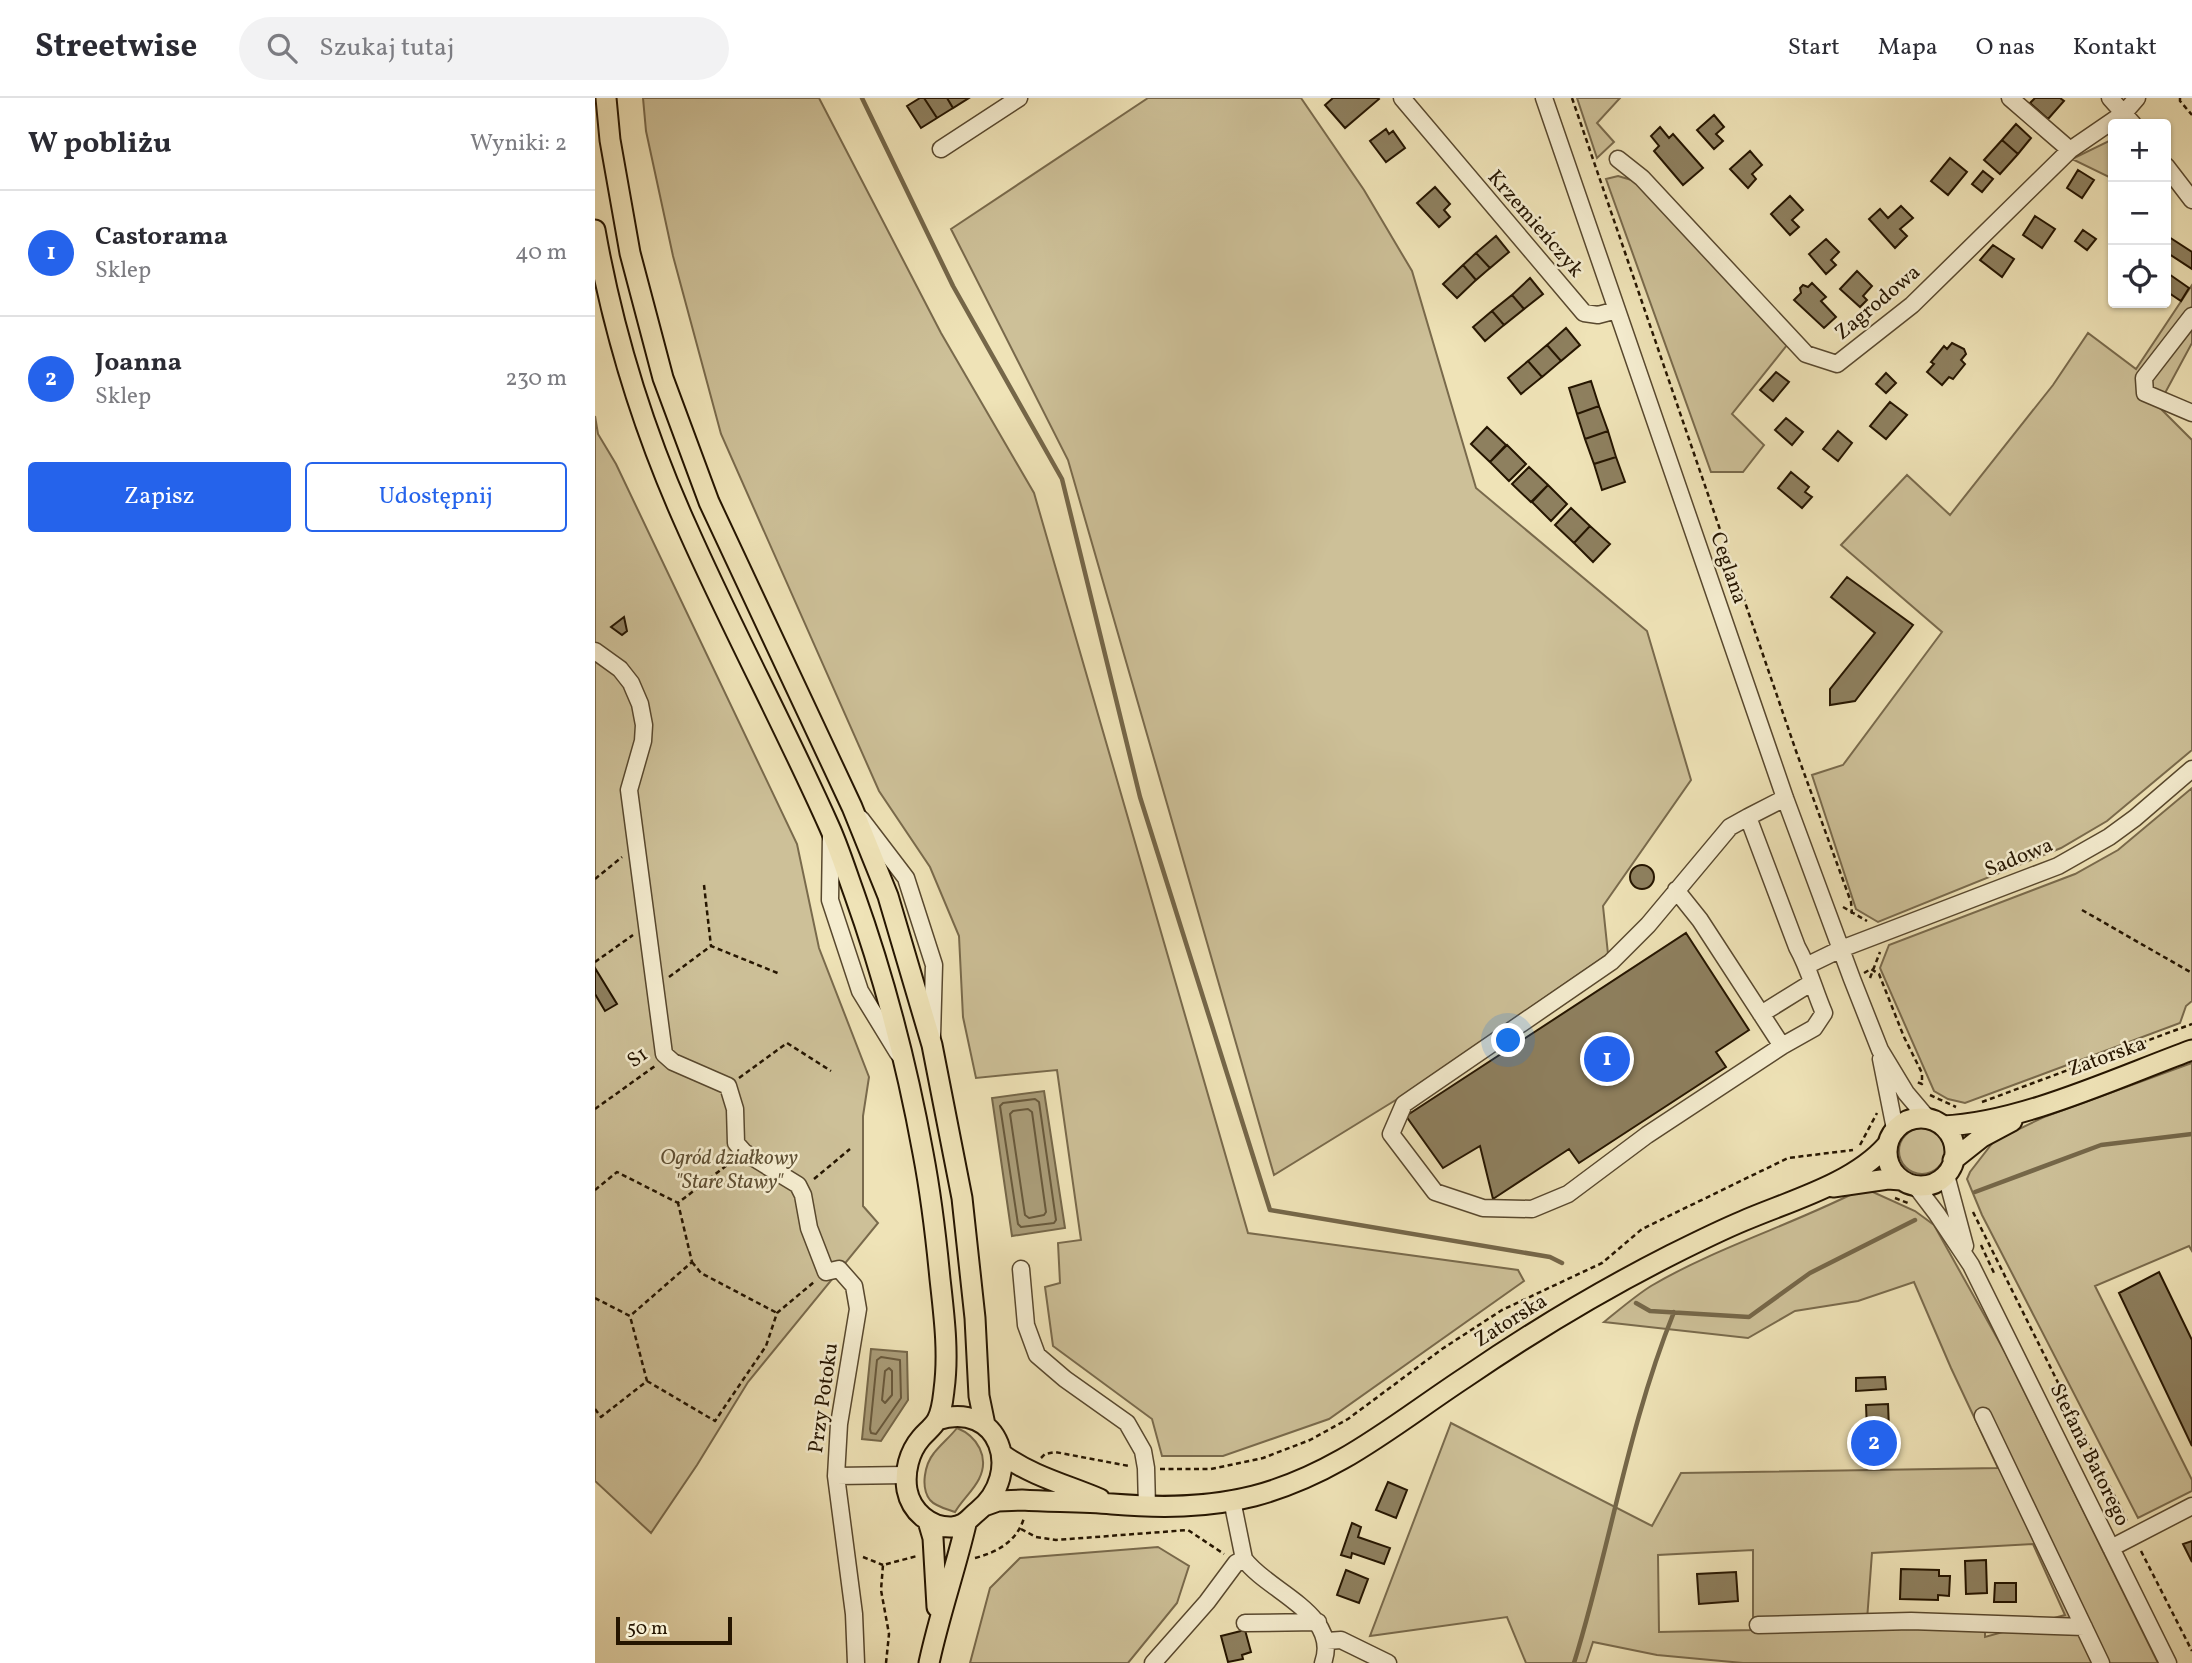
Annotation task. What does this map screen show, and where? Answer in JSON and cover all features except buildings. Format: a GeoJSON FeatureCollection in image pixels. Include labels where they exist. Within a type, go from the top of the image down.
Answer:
{"type":"FeatureCollection","features":[{"type":"Feature","properties":{"kind":"main road"},"geometry":{"type":"LineString","coordinates":[[606,98],[610,139],[630,253],[663,378],[709,502],[852,807],[888,896],[932,1045],[962,1198],[975,1318],[979,1396],[985,1425]]}},
{"type":"Feature","properties":{"kind":"main road"},"geometry":{"type":"LineString","coordinates":[[595,230],[602,270],[634,390],[685,523],[831,829],[870,940],[912,1094],[932,1205],[945,1323],[945,1382],[937,1420],[918,1441],[910,1458],[906,1475],[908,1493],[916,1510],[928,1521],[952,1527],[966,1524]]}},
{"type":"Feature","properties":{"kind":"main road","name":"Zatorska"},"geometry":{"type":"LineString","coordinates":[[1950,1168],[1982,1136],[2038,1107],[2192,1050]]}},
{"type":"Feature","properties":{"kind":"main road","name":"Zatorska"},"geometry":{"type":"LineString","coordinates":[[1935,1122],[1960,1125],[2038,1107]]}},
{"type":"Feature","properties":{"kind":"main road"},"geometry":{"type":"LineString","coordinates":[[1910,1120],[1935,1122],[1953,1142],[1950,1168],[1937,1182],[1926,1185],[1908,1183],[1889,1165],[1891,1138],[1910,1120]]}},
{"type":"Feature","properties":{"kind":"main road","name":"Zatorska"},"geometry":{"type":"LineString","coordinates":[[984,1506],[998,1501],[1030,1500],[1178,1507],[1232,1500],[1295,1483],[1348,1458],[1527,1336],[1599,1293],[1742,1221],[1822,1189],[1878,1156],[1891,1138]]}},
{"type":"Feature","properties":{"kind":"main road","name":"Zatorska"},"geometry":{"type":"LineString","coordinates":[[1822,1189],[1888,1180],[1908,1183]]}},
{"type":"Feature","properties":{"kind":"main road"},"geometry":{"type":"LineString","coordinates":[[929,1663],[938,1619],[966,1524],[1000,1484],[1003,1455],[997,1438],[985,1425],[969,1418],[951,1416],[937,1420]]}},
{"type":"Feature","properties":{"kind":"main road","name":"Zatorska"},"geometry":{"type":"LineString","coordinates":[[1003,1455],[1036,1476],[1059,1482],[1111,1504]]}},
{"type":"Feature","properties":{"kind":"main road"},"geometry":{"type":"LineString","coordinates":[[928,1521],[933,1538],[938,1619]]}},
{"type":"Feature","properties":{"kind":"street"},"geometry":{"type":"LineString","coordinates":[[941,149],[1019,98]]}},
{"type":"Feature","properties":{"kind":"street","name":"Krzemieńczyk"},"geometry":{"type":"LineString","coordinates":[[1402,98],[1584,313],[1598,316],[1617,310]]}},
{"type":"Feature","properties":{"kind":"street","name":"Ceglana"},"geometry":{"type":"LineString","coordinates":[[1544,98],[1785,798],[1879,1050],[1906,1093],[1935,1122]]}},
{"type":"Feature","properties":{"kind":"street"},"geometry":{"type":"LineString","coordinates":[[2010,98],[2070,150]]}},
{"type":"Feature","properties":{"kind":"street"},"geometry":{"type":"LineString","coordinates":[[2110,98],[2128,119]]}},
{"type":"Feature","properties":{"kind":"street","name":"Zagrodowa"},"geometry":{"type":"LineString","coordinates":[[2128,119],[2137,98]]}},
{"type":"Feature","properties":{"kind":"street","name":"Zagrodowa"},"geometry":{"type":"LineString","coordinates":[[1618,159],[1642,178],[1806,354],[1837,364],[1912,305],[2070,150],[2108,130]]}},
{"type":"Feature","properties":{"kind":"street"},"geometry":{"type":"LineString","coordinates":[[2171,173],[2192,200]]}},
{"type":"Feature","properties":{"kind":"street"},"geometry":{"type":"LineString","coordinates":[[2192,316],[2144,378],[2145,393],[2192,413]]}},
{"type":"Feature","properties":{"kind":"street"},"geometry":{"type":"LineString","coordinates":[[595,651],[620,669],[631,684],[640,704],[644,725],[643,741],[629,790],[666,1058],[728,1086],[735,1109],[736,1143],[744,1152],[798,1185],[809,1228],[833,1270]]}},
{"type":"Feature","properties":{"kind":"street","name":"Sadowa"},"geometry":{"type":"LineString","coordinates":[[1808,965],[1841,949],[2058,866],[2109,837],[2192,769]]}},
{"type":"Feature","properties":{"kind":"street"},"geometry":{"type":"LineString","coordinates":[[1748,817],[1797,947],[1808,965],[1811,983],[1824,1013],[1814,1028],[1782,1046],[1647,1135],[1568,1194],[1532,1209],[1483,1208],[1434,1192],[1391,1134],[1405,1104],[1611,962],[1648,925],[1730,827],[1748,817],[1785,798]]}},
{"type":"Feature","properties":{"kind":"street"},"geometry":{"type":"LineString","coordinates":[[1676,890],[1700,920],[1782,1046]]}},
{"type":"Feature","properties":{"kind":"street"},"geometry":{"type":"LineString","coordinates":[[1761,1014],[1811,983]]}},
{"type":"Feature","properties":{"kind":"street","name":"Ceglana"},"geometry":{"type":"LineString","coordinates":[[1879,1050],[1891,1138]]}},
{"type":"Feature","properties":{"kind":"street","name":"Stefana Batorego"},"geometry":{"type":"LineString","coordinates":[[1950,1168],[1971,1265]]}},
{"type":"Feature","properties":{"kind":"street","name":"Stefana Batorego"},"geometry":{"type":"LineString","coordinates":[[1908,1183],[1937,1214],[1971,1265],[2168,1663]]}},
{"type":"Feature","properties":{"kind":"street"},"geometry":{"type":"LineString","coordinates":[[1021,1269],[1026,1325],[1037,1355],[1065,1379],[1127,1423],[1143,1451],[1147,1507]]}},
{"type":"Feature","properties":{"kind":"street","name":"Przy Potoku"},"geometry":{"type":"LineString","coordinates":[[833,1270],[854,1286],[859,1309],[838,1424],[836,1476],[854,1614],[856,1663]]}},
{"type":"Feature","properties":{"kind":"street"},"geometry":{"type":"LineString","coordinates":[[1983,1416],[2101,1663]]}},
{"type":"Feature","properties":{"kind":"street"},"geometry":{"type":"LineString","coordinates":[[836,1476],[906,1475]]}},
{"type":"Feature","properties":{"kind":"street"},"geometry":{"type":"LineString","coordinates":[[1232,1500],[1240,1561],[1318,1622],[1327,1641],[1323,1663]]}},
{"type":"Feature","properties":{"kind":"street"},"geometry":{"type":"LineString","coordinates":[[2111,1548],[2192,1506]]}},
{"type":"Feature","properties":{"kind":"street"},"geometry":{"type":"LineString","coordinates":[[1153,1663],[1240,1561]]}},
{"type":"Feature","properties":{"kind":"street"},"geometry":{"type":"LineString","coordinates":[[1758,1625],[1911,1621],[2084,1628]]}},
{"type":"Feature","properties":{"kind":"street"},"geometry":{"type":"LineString","coordinates":[[1245,1623],[1318,1622]]}},
{"type":"Feature","properties":{"kind":"street"},"geometry":{"type":"LineString","coordinates":[[1327,1641],[1341,1640],[1388,1663]]}},
{"type":"Feature","properties":{"kind":"path"},"geometry":{"type":"LineString","coordinates":[[1572,98],[1796,751],[1851,902],[1852,915],[1876,926]]}},
{"type":"Feature","properties":{"kind":"path"},"geometry":{"type":"LineString","coordinates":[[2180,98],[2192,115]]}},
{"type":"Feature","properties":{"kind":"path"},"geometry":{"type":"LineString","coordinates":[[595,879],[636,845]]}},
{"type":"Feature","properties":{"kind":"path"},"geometry":{"type":"LineString","coordinates":[[704,885],[711,946]]}},
{"type":"Feature","properties":{"kind":"path"},"geometry":{"type":"LineString","coordinates":[[2082,910],[2192,973]]}},
{"type":"Feature","properties":{"kind":"path"},"geometry":{"type":"LineString","coordinates":[[595,962],[647,925]]}},
{"type":"Feature","properties":{"kind":"path"},"geometry":{"type":"LineString","coordinates":[[711,946],[780,974]]}},
{"type":"Feature","properties":{"kind":"path"},"geometry":{"type":"LineString","coordinates":[[655,987],[711,946]]}},
{"type":"Feature","properties":{"kind":"path"},"geometry":{"type":"LineString","coordinates":[[1870,980],[1871,970],[1882,947]]}},
{"type":"Feature","properties":{"kind":"path"},"geometry":{"type":"LineString","coordinates":[[1972,1106],[2192,1024]]}},
{"type":"Feature","properties":{"kind":"path"},"geometry":{"type":"LineString","coordinates":[[728,1086],[787,1044],[831,1071]]}},
{"type":"Feature","properties":{"kind":"path","name":"S1"},"geometry":{"type":"LineString","coordinates":[[595,1109],[666,1058]]}},
{"type":"Feature","properties":{"kind":"path"},"geometry":{"type":"LineString","coordinates":[[1911,1090],[1921,1084],[1913,1079]]}},
{"type":"Feature","properties":{"kind":"path"},"geometry":{"type":"LineString","coordinates":[[1929,1094],[1954,1107],[1964,1108]]}},
{"type":"Feature","properties":{"kind":"path"},"geometry":{"type":"LineString","coordinates":[[1036,1476],[1041,1458],[1050,1452],[1146,1468],[1211,1469],[1263,1458],[1310,1440],[1348,1419],[1442,1349],[1502,1310],[1602,1263],[1641,1229],[1788,1158],[1856,1150],[1881,1105]]}},
{"type":"Feature","properties":{"kind":"path"},"geometry":{"type":"LineString","coordinates":[[800,1190],[850,1149]]}},
{"type":"Feature","properties":{"kind":"path"},"geometry":{"type":"LineString","coordinates":[[678,1203],[744,1152]]}},
{"type":"Feature","properties":{"kind":"path"},"geometry":{"type":"LineString","coordinates":[[595,1190],[617,1172],[678,1203],[692,1262],[701,1273],[778,1313]]}},
{"type":"Feature","properties":{"kind":"path"},"geometry":{"type":"LineString","coordinates":[[1970,1206],[2192,1651]]}},
{"type":"Feature","properties":{"kind":"path"},"geometry":{"type":"LineString","coordinates":[[630,1316],[692,1262]]}},
{"type":"Feature","properties":{"kind":"path"},"geometry":{"type":"LineString","coordinates":[[595,1298],[630,1316],[647,1381],[715,1421],[766,1346],[778,1313],[833,1270]]}},
{"type":"Feature","properties":{"kind":"path"},"geometry":{"type":"LineString","coordinates":[[595,1409],[601,1417],[647,1381]]}},
{"type":"Feature","properties":{"kind":"path"},"geometry":{"type":"LineString","coordinates":[[958,1556],[972,1559],[1006,1545],[1021,1528],[1030,1500]]}},
{"type":"Feature","properties":{"kind":"path"},"geometry":{"type":"LineString","coordinates":[[1021,1528],[1036,1537],[1056,1540],[1188,1530],[1240,1561]]}},
{"type":"Feature","properties":{"kind":"path"},"geometry":{"type":"LineString","coordinates":[[886,1663],[889,1634],[881,1590],[883,1565],[909,1556],[934,1554]]}},
{"type":"Feature","properties":{"kind":"green space"},"geometry":{"type":"Polygon","coordinates":[[[643,98],[819,98],[941,333],[1034,493],[1248,1233],[1518,1270],[1524,1281],[1329,1419],[1223,1456],[1162,1456],[1152,1419],[1053,1346],[1045,1287],[1060,1283],[1058,1243],[1081,1240],[1057,1070],[976,1078],[963,1017],[959,936],[930,867],[879,791],[721,434],[673,256],[646,131],[643,98]]]}},
{"type":"Feature","properties":{"kind":"green space"},"geometry":{"type":"Polygon","coordinates":[[[1148,98],[1301,98],[1364,190],[1412,271],[1476,488],[1647,631],[1691,780],[1603,906],[1608,954],[1399,1098],[1274,1175],[1068,460],[951,229],[1148,98]]]}},
{"type":"Feature","properties":{"kind":"green space"},"geometry":{"type":"Polygon","coordinates":[[[1577,98],[1620,98],[1597,123],[1614,142],[1597,158],[1577,98]]]}},
{"type":"Feature","properties":{"kind":"green space"},"geometry":{"type":"Polygon","coordinates":[[[2108,141],[2108,177],[2072,159],[2108,141]]]}},
{"type":"Feature","properties":{"kind":"green space"},"geometry":{"type":"Polygon","coordinates":[[[1618,176],[1635,181],[1787,345],[1732,414],[1764,445],[1743,472],[1711,472],[1606,179],[1618,176]]]}},
{"type":"Feature","properties":{"kind":"green space"},"geometry":{"type":"Polygon","coordinates":[[[2192,285],[2192,343],[2158,406],[2192,440],[2192,750],[2107,821],[2061,848],[1878,922],[1856,909],[1812,775],[1843,765],[1942,632],[1841,545],[1907,475],[1950,515],[2053,385],[2088,333],[2136,369],[2192,285]]]}},
{"type":"Feature","properties":{"kind":"green space","name":"Ogród działkowy \"Stare Stawy\""},"geometry":{"type":"Polygon","coordinates":[[[595,416],[598,434],[616,464],[797,844],[819,948],[869,1077],[863,1116],[863,1206],[878,1223],[748,1382],[651,1533],[595,1481],[595,416]]]}},
{"type":"Feature","properties":{"kind":"green space"},"geometry":{"type":"Polygon","coordinates":[[[2192,788],[2192,1001],[2186,1006],[2180,1023],[1965,1103],[1948,1099],[1934,1091],[1880,968],[1889,945],[2075,874],[2118,850],[2192,788]]]}},
{"type":"Feature","properties":{"kind":"green space"},"geometry":{"type":"Polygon","coordinates":[[[2192,1063],[2192,1251],[2189,1246],[2095,1286],[2192,1480],[2192,1491],[2138,1518],[1982,1215],[1967,1179],[1994,1141],[2044,1117],[2192,1063]]]}},
{"type":"Feature","properties":{"kind":"green space"},"geometry":{"type":"Polygon","coordinates":[[[1922,1128],[1938,1135],[1945,1151],[1938,1167],[1922,1174],[1906,1167],[1899,1151],[1906,1135],[1922,1128]]]}},
{"type":"Feature","properties":{"kind":"green space"},"geometry":{"type":"Polygon","coordinates":[[[1864,1188],[1915,1211],[1934,1225],[2006,1354],[2158,1663],[1743,1663],[1657,1655],[1593,1642],[1586,1663],[1526,1663],[1507,1617],[1370,1636],[1451,1423],[1652,1526],[1681,1473],[1998,1468],[1914,1282],[1858,1301],[1795,1311],[1748,1338],[1604,1322],[1645,1290],[1677,1272],[1864,1188]],[[2033,1544],[1872,1553],[1867,1620],[1985,1627],[1985,1637],[2065,1615],[2033,1544]],[[1753,1550],[1658,1555],[1659,1632],[1753,1630],[1753,1550]]]}},
{"type":"Feature","properties":{"kind":"green space"},"geometry":{"type":"Polygon","coordinates":[[[957,1428],[976,1442],[983,1463],[977,1483],[955,1512],[930,1500],[924,1482],[931,1458],[957,1428]]]}},
{"type":"Feature","properties":{"kind":"green space"},"geometry":{"type":"Polygon","coordinates":[[[1158,1547],[1189,1566],[1177,1603],[1128,1663],[970,1663],[990,1588],[1020,1558],[1158,1547]]]}},
{"type":"Feature","properties":{"kind":"water"},"geometry":{"type":"Polygon","coordinates":[[[1044,1091],[1065,1228],[1012,1236],[992,1098],[1044,1091]]]}},
{"type":"Feature","properties":{"kind":"water"},"geometry":{"type":"Polygon","coordinates":[[[871,1349],[907,1352],[908,1400],[881,1441],[862,1439],[871,1349]]]}},
{"type":"Feature","properties":{"kind":"waterway"},"geometry":{"type":"LineString","coordinates":[[862,98],[953,286],[1062,479],[1140,797],[1270,1210],[1550,1257],[1562,1263]]}},
{"type":"Feature","properties":{"kind":"waterway"},"geometry":{"type":"LineString","coordinates":[[1975,1192],[2101,1145],[2192,1134]]}},
{"type":"Feature","properties":{"kind":"waterway"},"geometry":{"type":"LineString","coordinates":[[1636,1303],[1650,1311],[1749,1317],[1810,1273],[1915,1220]]}},
{"type":"Feature","properties":{"kind":"waterway"},"geometry":{"type":"LineString","coordinates":[[1574,1663],[1644,1399],[1674,1312]]}},
{"type":"Feature","properties":{"kind":"place","name":"Castorama"},"geometry":{"type":"Point","coordinates":[1607,1059]}},
{"type":"Feature","properties":{"kind":"place","name":"Joanna"},"geometry":{"type":"Point","coordinates":[1874,1443]}}]}
